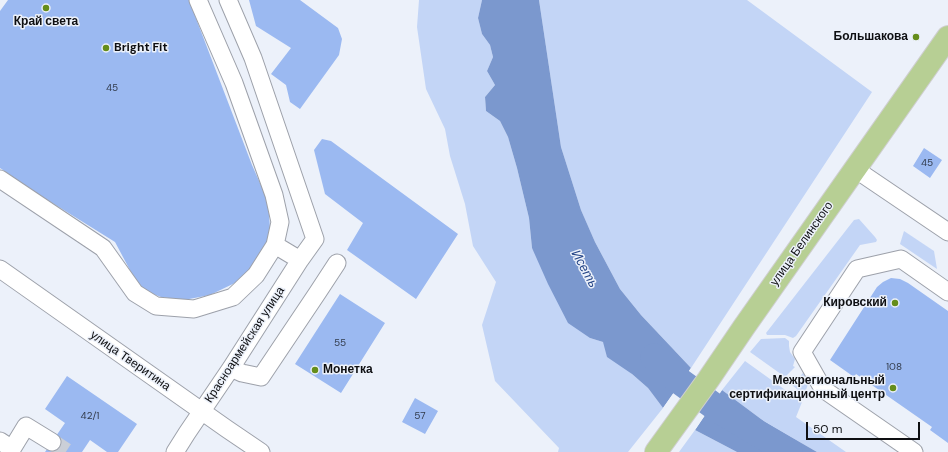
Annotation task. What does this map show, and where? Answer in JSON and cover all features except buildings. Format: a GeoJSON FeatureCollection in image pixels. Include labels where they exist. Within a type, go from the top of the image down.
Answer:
{"type":"FeatureCollection","features":[{"type":"Feature","properties":{"kind":"main road","name":"улица Белинского"},"geometry":{"type":"LineString","coordinates":[[656,452],[948,37]]}},
{"type":"Feature","properties":{"kind":"street"},"geometry":{"type":"LineString","coordinates":[[0,179],[103,248],[135,293],[156,306],[194,309],[232,297],[256,275],[275,245],[280,222],[274,195],[234,83],[198,0]]}},
{"type":"Feature","properties":{"kind":"street","name":"Красноармейская улица"},"geometry":{"type":"LineString","coordinates":[[175,452],[315,239],[253,58],[228,0]]}},
{"type":"Feature","properties":{"kind":"street"},"geometry":{"type":"LineString","coordinates":[[855,169],[948,232]]}},
{"type":"Feature","properties":{"kind":"street"},"geometry":{"type":"LineString","coordinates":[[275,245],[300,260]]}},
{"type":"Feature","properties":{"kind":"street"},"geometry":{"type":"LineString","coordinates":[[914,452],[823,389],[802,352],[857,269],[900,259],[948,292]]}},
{"type":"Feature","properties":{"kind":"street"},"geometry":{"type":"LineString","coordinates":[[231,368],[242,373],[261,377],[337,262]]}},
{"type":"Feature","properties":{"kind":"street","name":"улица Тверитина"},"geometry":{"type":"LineString","coordinates":[[0,269],[260,452]]}},
{"type":"Feature","properties":{"kind":"street"},"geometry":{"type":"LineString","coordinates":[[8,447],[26,426],[52,442]]}},
{"type":"Feature","properties":{"kind":"shaded area"},"geometry":{"type":"Polygon","coordinates":[[[419,0],[482,0],[478,18],[482,34],[490,45],[493,57],[487,71],[495,85],[485,97],[486,111],[500,121],[508,137],[529,218],[532,248],[590,338],[603,342],[632,374],[648,388],[663,408],[628,452],[558,452],[559,448],[495,381],[482,325],[496,282],[473,246],[465,204],[450,156],[445,129],[426,89],[417,27],[419,0]]]}},
{"type":"Feature","properties":{"kind":"shaded area"},"geometry":{"type":"Polygon","coordinates":[[[539,0],[747,0],[872,92],[691,368],[641,315],[620,289],[595,242],[581,210],[561,147],[539,0]]]}},
{"type":"Feature","properties":{"kind":"shaded area"},"geometry":{"type":"Polygon","coordinates":[[[859,219],[875,237],[877,240],[876,242],[860,245],[796,336],[793,338],[785,335],[767,335],[766,333],[854,220],[859,219]]]}},
{"type":"Feature","properties":{"kind":"shaded area"},"geometry":{"type":"Polygon","coordinates":[[[904,231],[934,251],[937,269],[900,244],[904,231]]]}},
{"type":"Feature","properties":{"kind":"shaded area"},"geometry":{"type":"Polygon","coordinates":[[[785,338],[789,341],[790,352],[795,359],[793,366],[795,367],[785,377],[750,352],[761,339],[785,338]]]}},
{"type":"Feature","properties":{"kind":"shaded area"},"geometry":{"type":"Polygon","coordinates":[[[745,361],[802,402],[796,417],[846,452],[817,452],[765,422],[722,390],[745,361]]]}},
{"type":"Feature","properties":{"kind":"shaded area"},"geometry":{"type":"Polygon","coordinates":[[[803,373],[810,379],[804,395],[792,385],[803,373]]]}},
{"type":"Feature","properties":{"kind":"shaded area"},"geometry":{"type":"Polygon","coordinates":[[[695,430],[737,452],[679,452],[695,430]]]}},
{"type":"Feature","properties":{"kind":"water"},"geometry":{"type":"Polygon","coordinates":[[[482,0],[539,0],[561,147],[581,210],[595,242],[620,289],[641,315],[691,368],[663,408],[648,388],[632,374],[607,357],[603,342],[590,338],[568,323],[532,248],[529,218],[508,137],[500,121],[486,111],[485,97],[495,85],[487,71],[493,57],[490,45],[482,34],[478,18],[482,0]]]}},
{"type":"Feature","properties":{"kind":"water"},"geometry":{"type":"Polygon","coordinates":[[[722,390],[765,422],[817,452],[737,452],[695,430],[722,390]]]}},
{"type":"Feature","properties":{"kind":"pier"},"geometry":{"type":"Polygon","coordinates":[[[691,368],[692,369],[665,409],[663,408],[691,368]]]}},
{"type":"Feature","properties":{"kind":"pier"},"geometry":{"type":"Polygon","coordinates":[[[720,389],[722,390],[695,430],[693,428],[720,389]]]}},
{"type":"Feature","properties":{"kind":"waterway","name":"Исеть"},"geometry":{"type":"LineString","coordinates":[[654,357],[674,377],[722,412],[789,452]]}},
{"type":"Feature","properties":{"kind":"tunnel"},"geometry":{"type":"LineString","coordinates":[[52,442],[67,452]]}},
{"type":"Feature","properties":{"kind":"place","name":"Край света"},"geometry":{"type":"Point","coordinates":[46,8]}},
{"type":"Feature","properties":{"kind":"place","name":"Большакова"},"geometry":{"type":"Point","coordinates":[916,37]}},
{"type":"Feature","properties":{"kind":"place","name":"Bright Fit"},"geometry":{"type":"Point","coordinates":[106,48]}},
{"type":"Feature","properties":{"kind":"place","name":"Кировский"},"geometry":{"type":"Point","coordinates":[895,303]}},
{"type":"Feature","properties":{"kind":"place","name":"Монетка"},"geometry":{"type":"Point","coordinates":[315,370]}},
{"type":"Feature","properties":{"kind":"place","name":"Межрегиональный сертификационный центр"},"geometry":{"type":"Point","coordinates":[893,388]}}]}
